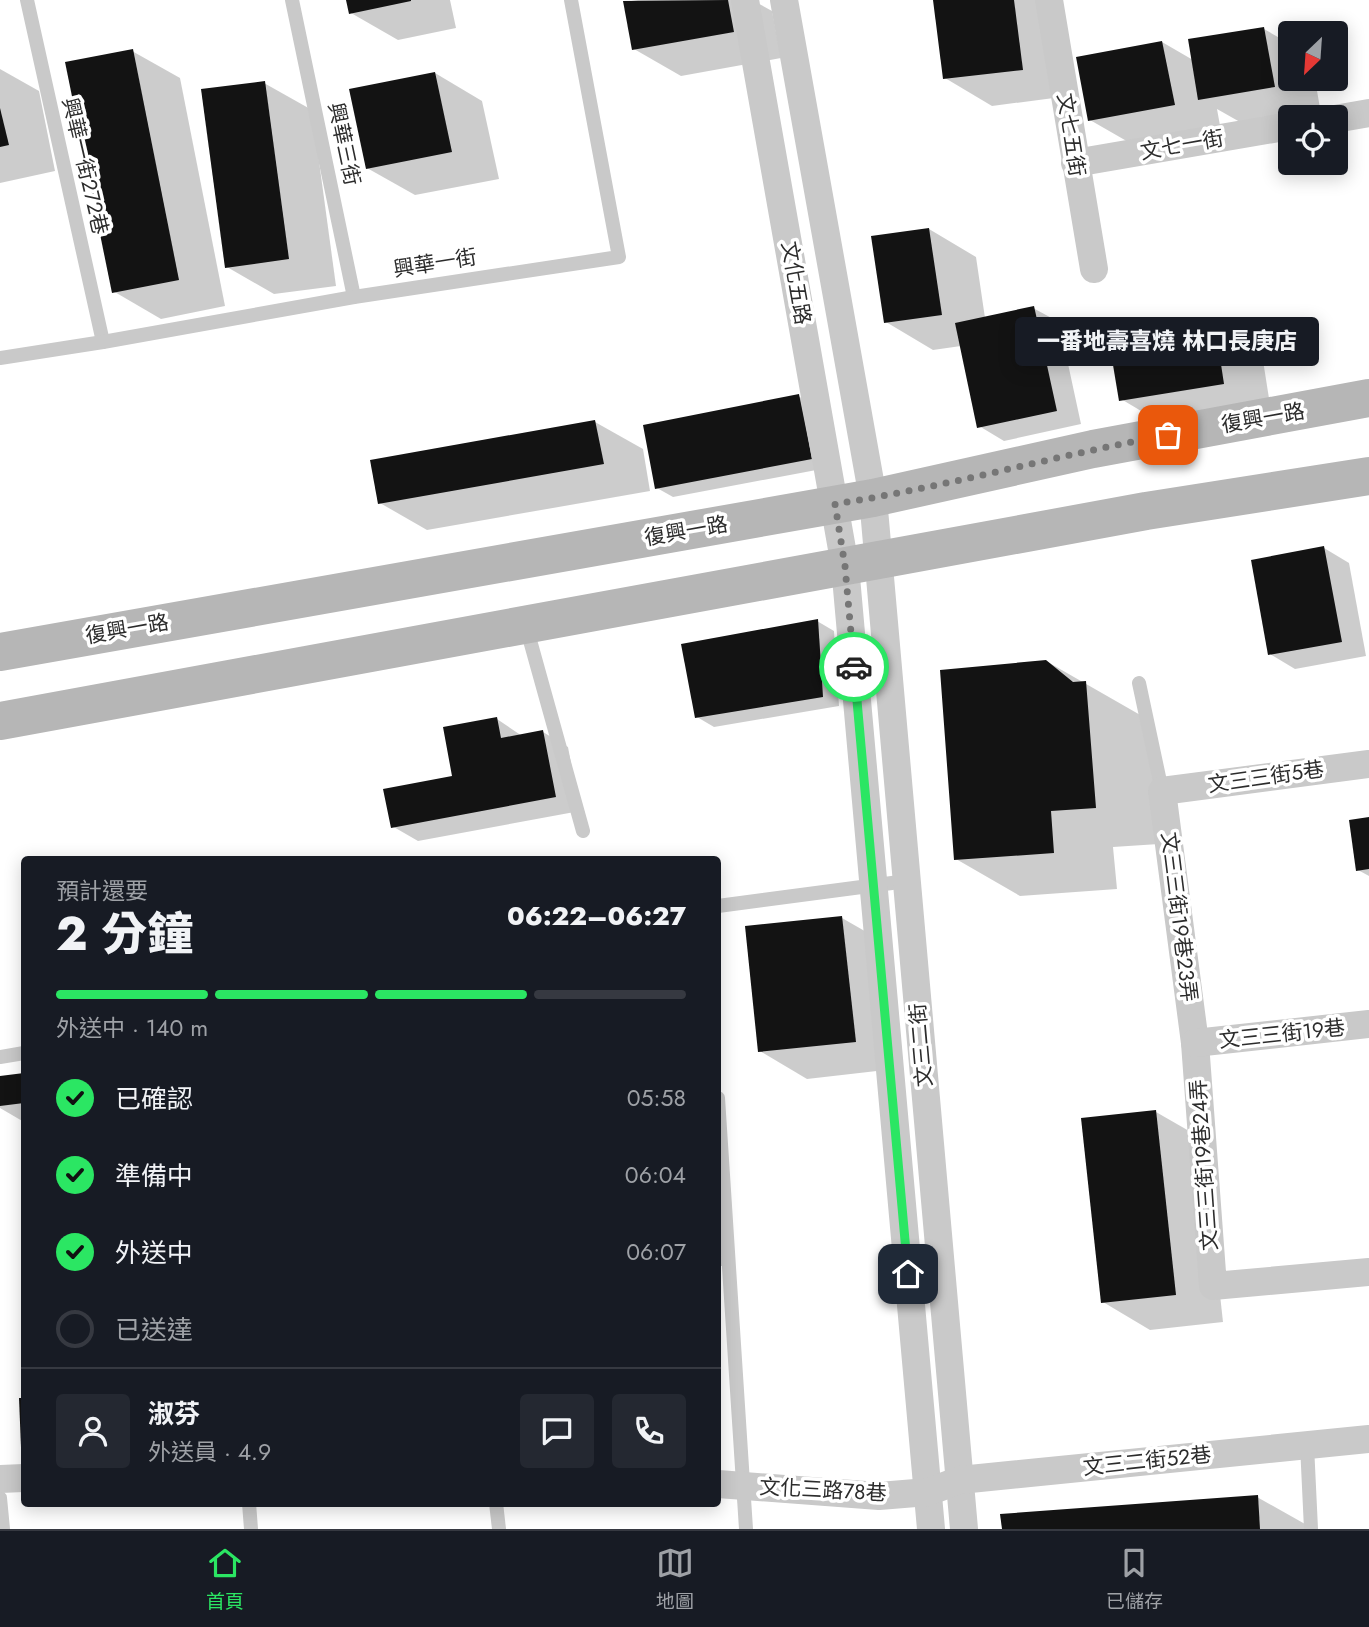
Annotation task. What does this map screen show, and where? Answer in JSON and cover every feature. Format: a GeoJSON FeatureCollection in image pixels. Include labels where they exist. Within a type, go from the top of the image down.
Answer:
{"type":"FeatureCollection","features":[{"type":"Feature","properties":{"kind":"main road","name":"復興一路"},"geometry":{"type":"LineString","coordinates":[[0,652],[873,498],[1093,449],[1369,398]]}},
{"type":"Feature","properties":{"kind":"main road"},"geometry":{"type":"LineString","coordinates":[[0,722],[1146,511],[1369,476]]}},
{"type":"Feature","properties":{"kind":"street","name":"文化五路"},"geometry":{"type":"LineString","coordinates":[[745,0],[835,504],[862,564]]}},
{"type":"Feature","properties":{"kind":"street","name":"文化五路"},"geometry":{"type":"LineString","coordinates":[[784,0],[873,498],[862,564]]}},
{"type":"Feature","properties":{"kind":"street","name":"文七五街"},"geometry":{"type":"LineString","coordinates":[[1049,0],[1094,269]]}},
{"type":"Feature","properties":{"kind":"street"},"geometry":{"type":"LineString","coordinates":[[1348,117],[1369,113]]}},
{"type":"Feature","properties":{"kind":"street","name":"文七一街"},"geometry":{"type":"LineString","coordinates":[[1075,163],[1278,129]]}},
{"type":"Feature","properties":{"kind":"street","name":"文三二街"},"geometry":{"type":"LineString","coordinates":[[862,564],[907,881],[964,1529]]}},
{"type":"Feature","properties":{"kind":"street","name":"文三二街"},"geometry":{"type":"LineString","coordinates":[[862,564],[874,886],[931,1529]]}},
{"type":"Feature","properties":{"kind":"street","name":"文三三街5巷"},"geometry":{"type":"LineString","coordinates":[[1162,791],[1369,764]]}},
{"type":"Feature","properties":{"kind":"street","name":"文三三街19巷23弄"},"geometry":{"type":"LineString","coordinates":[[1162,791],[1195,1043]]}},
{"type":"Feature","properties":{"kind":"street","name":"文三三街19巷"},"geometry":{"type":"LineString","coordinates":[[1195,1043],[1369,1024]]}},
{"type":"Feature","properties":{"kind":"street","name":"文三三街19巷24弄"},"geometry":{"type":"LineString","coordinates":[[1195,1043],[1213,1286],[1369,1272]]}},
{"type":"Feature","properties":{"kind":"street","name":"文三二街52巷"},"geometry":{"type":"LineString","coordinates":[[928,1492],[960,1480],[1369,1440]]}},
{"type":"Feature","properties":{"kind":"street"},"geometry":{"type":"LineString","coordinates":[[0,1479],[21,1478]]}},
{"type":"Feature","properties":{"kind":"street","name":"文化三路78巷"},"geometry":{"type":"LineString","coordinates":[[730,1485],[879,1496],[928,1492]]}},
{"type":"Feature","properties":{"kind":"lane","name":"興華一街272巷"},"geometry":{"type":"LineString","coordinates":[[27,0],[103,342]]}},
{"type":"Feature","properties":{"kind":"lane","name":"興華三街"},"geometry":{"type":"LineString","coordinates":[[292,0],[354,297]]}},
{"type":"Feature","properties":{"kind":"lane","name":"興華一街"},"geometry":{"type":"LineString","coordinates":[[0,358],[354,297],[619,257],[571,0]]}},
{"type":"Feature","properties":{"kind":"lane"},"geometry":{"type":"LineString","coordinates":[[525,625],[583,831]]}},
{"type":"Feature","properties":{"kind":"lane"},"geometry":{"type":"LineString","coordinates":[[1139,683],[1162,791]]}},
{"type":"Feature","properties":{"kind":"lane"},"geometry":{"type":"LineString","coordinates":[[721,906],[907,881]]}},
{"type":"Feature","properties":{"kind":"lane"},"geometry":{"type":"LineString","coordinates":[[0,1057],[21,1054]]}},
{"type":"Feature","properties":{"kind":"lane"},"geometry":{"type":"LineString","coordinates":[[721,1195],[730,1485],[746,1529]]}},
{"type":"Feature","properties":{"kind":"lane"},"geometry":{"type":"LineString","coordinates":[[1307,1445],[1311,1529]]}},
{"type":"Feature","properties":{"kind":"lane"},"geometry":{"type":"LineString","coordinates":[[0,1498],[3,1529]]}},
{"type":"Feature","properties":{"kind":"lane"},"geometry":{"type":"LineString","coordinates":[[249,1507],[251,1529]]}},
{"type":"Feature","properties":{"kind":"lane"},"geometry":{"type":"LineString","coordinates":[[496,1507],[499,1529]]}},
{"type":"Feature","properties":{"kind":"building"},"geometry":{"type":"Polygon","coordinates":[[[346,0],[411,0],[411,1],[349,14],[346,0]]]}},
{"type":"Feature","properties":{"kind":"building"},"geometry":{"type":"Polygon","coordinates":[[[728,0],[734,32],[632,50],[623,1],[728,0]]]}},
{"type":"Feature","properties":{"kind":"building"},"geometry":{"type":"Polygon","coordinates":[[[933,0],[1014,0],[1023,70],[943,79],[933,0]]]}},
{"type":"Feature","properties":{"kind":"building"},"geometry":{"type":"Polygon","coordinates":[[[1264,27],[1275,87],[1198,100],[1188,39],[1264,27]]]}},
{"type":"Feature","properties":{"kind":"building"},"geometry":{"type":"Polygon","coordinates":[[[1162,41],[1175,105],[1088,121],[1076,57],[1162,41]]]}},
{"type":"Feature","properties":{"kind":"building"},"geometry":{"type":"Polygon","coordinates":[[[133,49],[179,280],[112,293],[65,62],[133,49]]]}},
{"type":"Feature","properties":{"kind":"building"},"geometry":{"type":"Polygon","coordinates":[[[435,72],[452,152],[366,169],[349,89],[435,72]]]}},
{"type":"Feature","properties":{"kind":"building"},"geometry":{"type":"Polygon","coordinates":[[[265,81],[289,259],[225,268],[201,89],[265,81]]]}},
{"type":"Feature","properties":{"kind":"building"},"geometry":{"type":"Polygon","coordinates":[[[0,108],[9,145],[0,147],[0,108]]]}},
{"type":"Feature","properties":{"kind":"building"},"geometry":{"type":"Polygon","coordinates":[[[929,228],[942,315],[884,323],[871,236],[929,228]]]}},
{"type":"Feature","properties":{"kind":"building"},"geometry":{"type":"Polygon","coordinates":[[[1034,306],[1057,411],[977,428],[955,323],[1034,306]]]}},
{"type":"Feature","properties":{"kind":"building"},"geometry":{"type":"Polygon","coordinates":[[[1215,325],[1224,384],[1119,401],[1109,341],[1215,325]]]}},
{"type":"Feature","properties":{"kind":"building"},"geometry":{"type":"Polygon","coordinates":[[[799,394],[812,459],[655,489],[643,425],[799,394]]]}},
{"type":"Feature","properties":{"kind":"building"},"geometry":{"type":"Polygon","coordinates":[[[595,420],[604,464],[378,504],[370,460],[595,420]]]}},
{"type":"Feature","properties":{"kind":"building"},"geometry":{"type":"Polygon","coordinates":[[[1324,546],[1342,642],[1268,655],[1251,560],[1324,546]]]}},
{"type":"Feature","properties":{"kind":"building"},"geometry":{"type":"Polygon","coordinates":[[[818,619],[823,697],[695,718],[681,644],[818,619]]]}},
{"type":"Feature","properties":{"kind":"building"},"geometry":{"type":"Polygon","coordinates":[[[1046,660],[1073,682],[1086,681],[1096,808],[1051,811],[1054,853],[954,860],[940,670],[1046,660]]]}},
{"type":"Feature","properties":{"kind":"building"},"geometry":{"type":"Polygon","coordinates":[[[497,717],[501,738],[543,730],[556,797],[391,828],[383,789],[452,776],[443,727],[497,717]]]}},
{"type":"Feature","properties":{"kind":"building"},"geometry":{"type":"Polygon","coordinates":[[[1369,817],[1369,869],[1356,871],[1349,820],[1369,817]]]}},
{"type":"Feature","properties":{"kind":"building"},"geometry":{"type":"Polygon","coordinates":[[[842,916],[856,1042],[758,1052],[745,926],[842,916]]]}},
{"type":"Feature","properties":{"kind":"building"},"geometry":{"type":"Polygon","coordinates":[[[21,1073],[21,1103],[0,1106],[0,1076],[21,1073]]]}},
{"type":"Feature","properties":{"kind":"building"},"geometry":{"type":"Polygon","coordinates":[[[1156,1110],[1176,1295],[1101,1303],[1081,1118],[1156,1110]]]}},
{"type":"Feature","properties":{"kind":"building"},"geometry":{"type":"Polygon","coordinates":[[[19,1398],[21,1398],[21,1447],[19,1398]]]}},
{"type":"Feature","properties":{"kind":"building"},"geometry":{"type":"Polygon","coordinates":[[[1258,1495],[1260,1529],[1002,1529],[1000,1514],[1258,1495]]]}},
{"type":"Feature","properties":{"kind":"way so far"},"geometry":{"type":"LineString","coordinates":[[854,667],[845,566],[835,504],[1168,435]]}},
{"type":"Feature","properties":{"kind":"place","name":"一番地壽喜燒 林口長庚店"},"geometry":{"type":"Point","coordinates":[1168,435]}},
{"type":"Feature","properties":{"kind":"route"},"geometry":{"type":"LineString","coordinates":[[854,667],[908,1274]]}}]}
